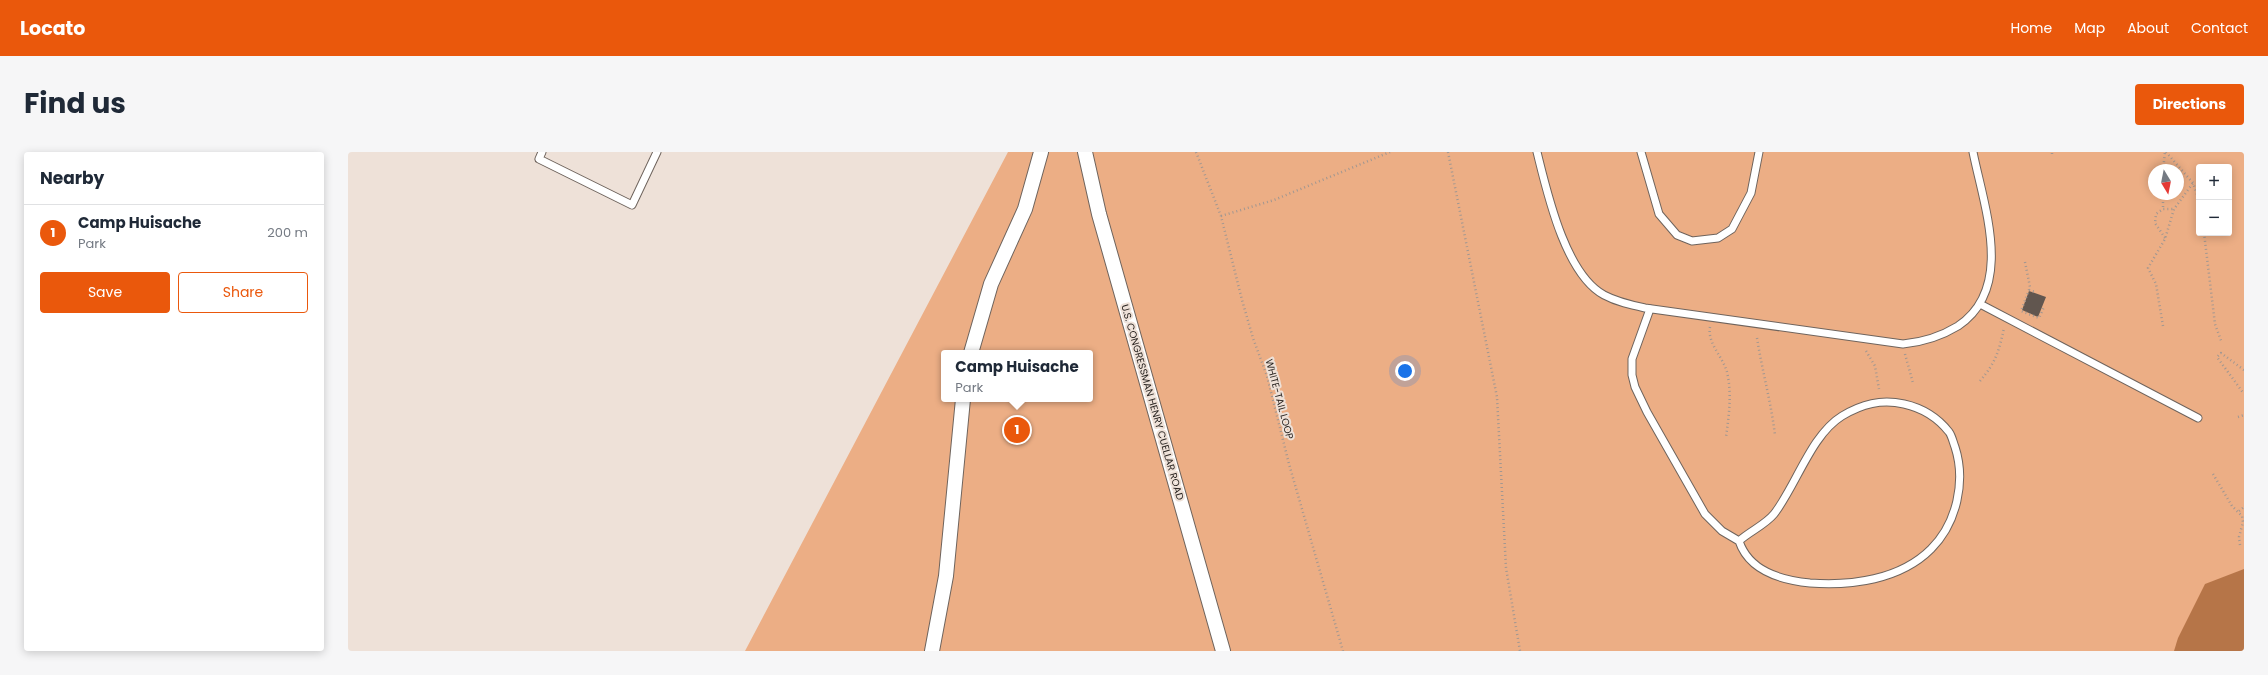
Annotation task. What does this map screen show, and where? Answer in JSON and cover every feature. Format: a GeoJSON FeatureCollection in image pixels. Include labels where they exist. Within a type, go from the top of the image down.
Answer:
{"type":"FeatureCollection","features":[{"type":"Feature","properties":{"kind":"street"},"geometry":{"type":"LineString","coordinates":[[971,350],[991,284],[1026,209],[1042,152]]}},
{"type":"Feature","properties":{"kind":"street","name":"U.S. CONGRESSMAN HENRY CUELLAR ROAD"},"geometry":{"type":"LineString","coordinates":[[1085,152],[1099,214],[1223,651]]}},
{"type":"Feature","properties":{"kind":"street"},"geometry":{"type":"LineString","coordinates":[[932,651],[946,576],[963,402]]}},
{"type":"Feature","properties":{"kind":"lane"},"geometry":{"type":"LineString","coordinates":[[542,152],[539,159],[632,205],[657,152]]}},
{"type":"Feature","properties":{"kind":"lane"},"geometry":{"type":"LineString","coordinates":[[1537,152],[1550,202],[1563,239],[1586,279],[1603,295],[1629,305],[1650,309],[1903,344],[1928,340],[1949,332],[1970,317],[1980,304],[1990,282],[1992,260],[1988,226],[1973,152]]}},
{"type":"Feature","properties":{"kind":"lane"},"geometry":{"type":"LineString","coordinates":[[1641,152],[1659,214],[1677,235],[1692,241],[1718,238],[1732,229],[1750,193],[1759,152]]}},
{"type":"Feature","properties":{"kind":"lane"},"geometry":{"type":"LineString","coordinates":[[1980,304],[2198,418]]}},
{"type":"Feature","properties":{"kind":"lane"},"geometry":{"type":"LineString","coordinates":[[1650,309],[1632,359],[1632,375],[1635,387],[1646,412],[1705,514],[1722,531],[1739,541],[1741,549],[1751,562],[1763,572],[1800,582],[1856,582],[1877,578],[1904,568],[1930,549],[1942,535],[1952,516],[1960,480],[1958,458],[1950,433],[1933,417],[1914,406],[1892,402],[1873,402],[1855,408],[1840,417],[1824,432],[1774,514],[1739,541]]}},
{"type":"Feature","properties":{"kind":"path","name":"WHITE-TAIL LOOP"},"geometry":{"type":"LineString","coordinates":[[1196,152],[1222,216],[1244,307],[1267,376],[1288,464],[1344,651]]}},
{"type":"Feature","properties":{"kind":"path"},"geometry":{"type":"LineString","coordinates":[[1222,216],[1274,200],[1390,152]]}},
{"type":"Feature","properties":{"kind":"path"},"geometry":{"type":"LineString","coordinates":[[1448,152],[1497,397],[1506,568],[1520,651]]}},
{"type":"Feature","properties":{"kind":"path"},"geometry":{"type":"LineString","coordinates":[[2164,164],[2165,152]]}},
{"type":"Feature","properties":{"kind":"path"},"geometry":{"type":"LineString","coordinates":[[2165,152],[2193,183],[2196,192]]}},
{"type":"Feature","properties":{"kind":"path"},"geometry":{"type":"LineString","coordinates":[[2163,326],[2156,284],[2148,268],[2165,238],[2174,209],[2193,183]]}},
{"type":"Feature","properties":{"kind":"path"},"geometry":{"type":"LineString","coordinates":[[2163,200],[2163,209]]}},
{"type":"Feature","properties":{"kind":"path"},"geometry":{"type":"LineString","coordinates":[[2165,238],[2156,223],[2156,214],[2163,209],[2174,209]]}},
{"type":"Feature","properties":{"kind":"path"},"geometry":{"type":"LineString","coordinates":[[2204,236],[2215,324],[2222,343]]}},
{"type":"Feature","properties":{"kind":"path"},"geometry":{"type":"LineString","coordinates":[[2025,262],[2029,290],[2021,311],[2039,318],[2044,307]]}},
{"type":"Feature","properties":{"kind":"path"},"geometry":{"type":"LineString","coordinates":[[2029,290],[2035,292]]}},
{"type":"Feature","properties":{"kind":"path"},"geometry":{"type":"LineString","coordinates":[[1710,325],[1708,335],[1726,371],[1730,390],[1730,407],[1726,437]]}},
{"type":"Feature","properties":{"kind":"path"},"geometry":{"type":"LineString","coordinates":[[1980,380],[1993,365],[1999,351],[2004,328]]}},
{"type":"Feature","properties":{"kind":"path"},"geometry":{"type":"LineString","coordinates":[[1756,338],[1772,413],[1775,435]]}},
{"type":"Feature","properties":{"kind":"path"},"geometry":{"type":"LineString","coordinates":[[1866,351],[1875,366],[1879,389]]}},
{"type":"Feature","properties":{"kind":"path"},"geometry":{"type":"LineString","coordinates":[[2244,370],[2222,353],[2217,357],[2244,394]]}},
{"type":"Feature","properties":{"kind":"path"},"geometry":{"type":"LineString","coordinates":[[1905,354],[1913,383]]}},
{"type":"Feature","properties":{"kind":"path"},"geometry":{"type":"LineString","coordinates":[[2238,417],[2244,415]]}},
{"type":"Feature","properties":{"kind":"path"},"geometry":{"type":"LineString","coordinates":[[2213,474],[2232,506],[2239,511],[2243,522],[2239,537],[2240,545]]}},
{"type":"Feature","properties":{"kind":"path"},"geometry":{"type":"LineString","coordinates":[[2239,511],[2244,507]]}},
{"type":"Feature","properties":{"kind":"shaded area"},"geometry":{"type":"Polygon","coordinates":[[[1008,152],[2244,152],[2244,651],[745,651],[1008,152]]]}},
{"type":"Feature","properties":{"kind":"shaded area"},"geometry":{"type":"Polygon","coordinates":[[[2244,569],[2244,651],[2174,651],[2178,638],[2205,584],[2244,569]]]}},
{"type":"Feature","properties":{"kind":"building"},"geometry":{"type":"Polygon","coordinates":[[[2029,291],[2046,297],[2038,317],[2022,310],[2029,291]]]}},
{"type":"Feature","properties":{"kind":"place","name":"Camp Huisache"},"geometry":{"type":"Point","coordinates":[1017,430]}}]}
